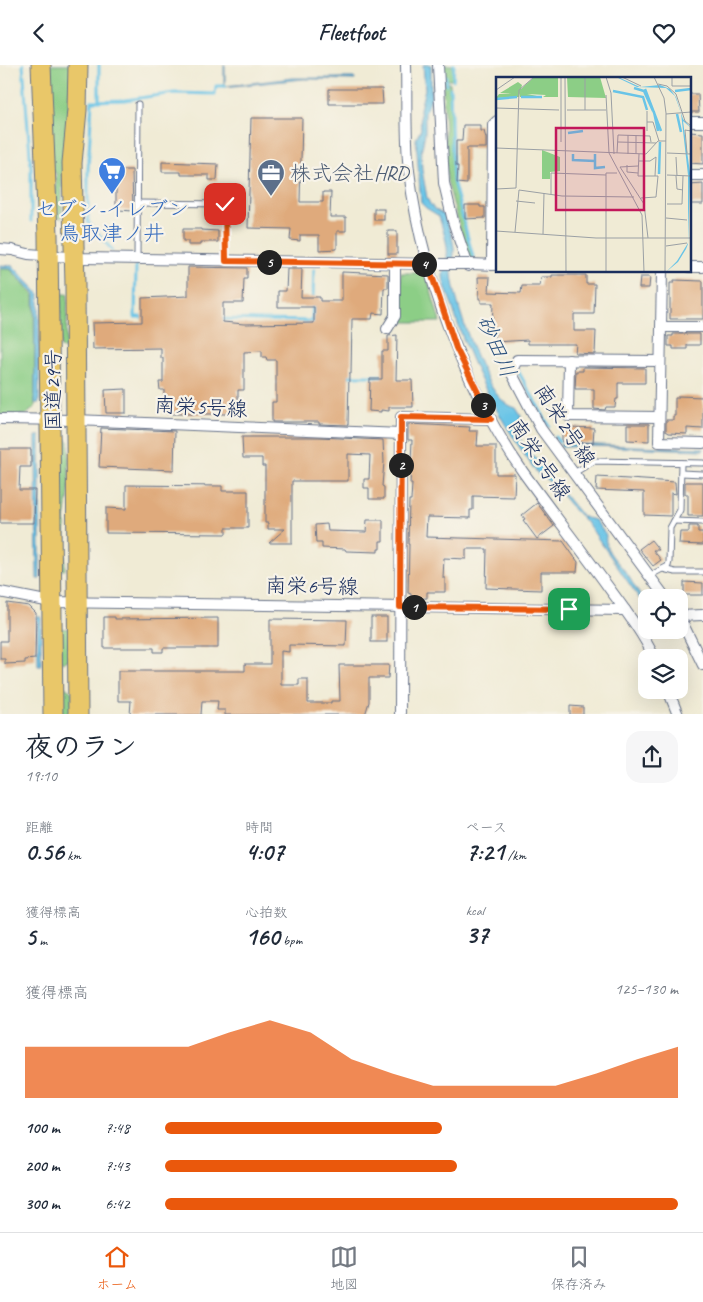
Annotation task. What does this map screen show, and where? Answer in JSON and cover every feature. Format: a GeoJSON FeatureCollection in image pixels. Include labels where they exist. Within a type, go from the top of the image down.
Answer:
{"type":"FeatureCollection","features":[{"type":"Feature","properties":{"kind":"highway","name":"国道29号"},"geometry":{"type":"LineString","coordinates":[[41,65],[46,145],[48,255],[52,714]]}},
{"type":"Feature","properties":{"kind":"highway","name":"国道29号"},"geometry":{"type":"LineString","coordinates":[[78,714],[75,257],[72,163],[79,68]]}},
{"type":"Feature","properties":{"kind":"street"},"geometry":{"type":"LineString","coordinates":[[35,65],[46,145]]}},
{"type":"Feature","properties":{"kind":"street","name":"南栄3号線"},"geometry":{"type":"LineString","coordinates":[[406,65],[408,168],[412,196],[428,264],[456,348],[507,448],[625,610],[650,649]]}},
{"type":"Feature","properties":{"kind":"street"},"geometry":{"type":"LineString","coordinates":[[438,65],[444,183],[453,221],[469,265]]}},
{"type":"Feature","properties":{"kind":"street"},"geometry":{"type":"LineString","coordinates":[[0,249],[75,257],[395,265],[494,265],[495,171],[493,125],[496,122]]}},
{"type":"Feature","properties":{"kind":"street"},"geometry":{"type":"LineString","coordinates":[[690,122],[703,122]]}},
{"type":"Feature","properties":{"kind":"street"},"geometry":{"type":"LineString","coordinates":[[690,175],[703,175]]}},
{"type":"Feature","properties":{"kind":"street"},"geometry":{"type":"LineString","coordinates":[[387,329],[395,316],[395,265]]}},
{"type":"Feature","properties":{"kind":"street"},"geometry":{"type":"LineString","coordinates":[[690,267],[703,267]]}},
{"type":"Feature","properties":{"kind":"street"},"geometry":{"type":"LineString","coordinates":[[662,273],[659,442],[703,443]]}},
{"type":"Feature","properties":{"kind":"street"},"geometry":{"type":"LineString","coordinates":[[661,327],[703,327]]}},
{"type":"Feature","properties":{"kind":"street","name":"南栄2号線"},"geometry":{"type":"LineString","coordinates":[[659,361],[517,360],[510,372],[541,429],[659,589]]}},
{"type":"Feature","properties":{"kind":"street"},"geometry":{"type":"LineString","coordinates":[[569,361],[568,416],[659,417]]}},
{"type":"Feature","properties":{"kind":"street"},"geometry":{"type":"LineString","coordinates":[[400,714],[401,417],[491,419]]}},
{"type":"Feature","properties":{"kind":"street","name":"南栄5号線"},"geometry":{"type":"LineString","coordinates":[[0,419],[76,420],[401,434]]}},
{"type":"Feature","properties":{"kind":"street","name":"南栄6号線"},"geometry":{"type":"LineString","coordinates":[[0,593],[51,602],[625,610]]}},
{"type":"Feature","properties":{"kind":"street"},"geometry":{"type":"LineString","coordinates":[[688,616],[703,615]]}},
{"type":"Feature","properties":{"kind":"street"},"geometry":{"type":"LineString","coordinates":[[688,634],[703,665]]}},
{"type":"Feature","properties":{"kind":"street"},"geometry":{"type":"LineString","coordinates":[[672,699],[678,714]]}},
{"type":"Feature","properties":{"kind":"lane"},"geometry":{"type":"LineString","coordinates":[[137,259],[138,104]]}},
{"type":"Feature","properties":{"kind":"lane"},"geometry":{"type":"LineString","coordinates":[[137,203],[225,204],[226,261]]}},
{"type":"Feature","properties":{"kind":"lane"},"geometry":{"type":"LineString","coordinates":[[574,473],[594,461],[703,463]]}},
{"type":"Feature","properties":{"kind":"lane"},"geometry":{"type":"LineString","coordinates":[[649,576],[668,566],[670,528],[680,510],[681,463]]}},
{"type":"Feature","properties":{"kind":"lane"},"geometry":{"type":"LineString","coordinates":[[681,473],[703,473]]}},
{"type":"Feature","properties":{"kind":"lane"},"geometry":{"type":"LineString","coordinates":[[674,521],[703,522]]}},
{"type":"Feature","properties":{"kind":"lane"},"geometry":{"type":"LineString","coordinates":[[663,569],[675,572],[703,572]]}},
{"type":"Feature","properties":{"kind":"green space"},"geometry":{"type":"Polygon","coordinates":[[[49,65],[72,65],[62,177],[62,218],[56,217],[56,173],[52,171],[49,65]]]}},
{"type":"Feature","properties":{"kind":"green space"},"geometry":{"type":"Polygon","coordinates":[[[453,65],[453,80],[446,80],[447,83],[450,83],[453,181],[473,259],[470,259],[466,251],[447,181],[442,67],[453,65]]]}},
{"type":"Feature","properties":{"kind":"green space"},"geometry":{"type":"Polygon","coordinates":[[[0,269],[10,269],[34,295],[35,407],[26,415],[0,415],[0,269]]]}},
{"type":"Feature","properties":{"kind":"green space"},"geometry":{"type":"Polygon","coordinates":[[[401,273],[426,274],[440,322],[400,322],[401,273]]]}},
{"type":"Feature","properties":{"kind":"green space"},"geometry":{"type":"Polygon","coordinates":[[[61,294],[68,294],[66,348],[63,349],[60,344],[61,294]]]}},
{"type":"Feature","properties":{"kind":"green space"},"geometry":{"type":"Polygon","coordinates":[[[66,439],[69,441],[69,493],[65,519],[65,570],[58,570],[56,517],[61,478],[61,443],[66,439]]]}},
{"type":"Feature","properties":{"kind":"green space"},"geometry":{"type":"Polygon","coordinates":[[[73,628],[70,659],[62,663],[60,661],[60,629],[73,628]]]}},
{"type":"Feature","properties":{"kind":"green space"},"geometry":{"type":"Polygon","coordinates":[[[63,686],[72,692],[72,714],[60,714],[63,686]]]}},
{"type":"Feature","properties":{"kind":"water"},"geometry":{"type":"Polygon","coordinates":[[[224,65],[225,86],[293,78],[355,78],[355,80],[304,79],[224,87],[224,65]]]}},
{"type":"Feature","properties":{"kind":"water"},"geometry":{"type":"Polygon","coordinates":[[[423,65],[431,65],[431,98],[425,113],[425,133],[421,153],[422,170],[427,198],[434,209],[445,215],[453,240],[452,271],[454,287],[463,321],[477,358],[485,375],[500,398],[516,408],[521,416],[519,430],[521,441],[582,516],[595,520],[606,535],[607,547],[610,553],[626,572],[638,591],[638,596],[588,524],[553,484],[540,477],[526,457],[488,395],[468,351],[445,287],[443,273],[447,259],[447,247],[439,216],[421,203],[416,139],[421,129],[420,109],[425,89],[423,65]]]}},
{"type":"Feature","properties":{"kind":"water"},"geometry":{"type":"Polygon","coordinates":[[[0,265],[13,266],[39,294],[39,403],[35,403],[35,294],[11,269],[0,268],[0,265]]]}},
{"type":"Feature","properties":{"kind":"water"},"geometry":{"type":"Polygon","coordinates":[[[36,436],[40,436],[40,579],[37,579],[36,436]]]}},
{"type":"Feature","properties":{"kind":"water"},"geometry":{"type":"Polygon","coordinates":[[[560,445],[703,448],[703,450],[591,446],[561,447],[560,445]]]}},
{"type":"Feature","properties":{"kind":"water"},"geometry":{"type":"Polygon","coordinates":[[[37,617],[41,617],[41,665],[38,665],[37,617]]]}},
{"type":"Feature","properties":{"kind":"building"},"geometry":{"type":"Polygon","coordinates":[[[329,89],[382,89],[383,104],[329,104],[329,89]]]}},
{"type":"Feature","properties":{"kind":"building"},"geometry":{"type":"Polygon","coordinates":[[[690,94],[698,94],[699,112],[690,112],[690,94]]]}},
{"type":"Feature","properties":{"kind":"building"},"geometry":{"type":"Polygon","coordinates":[[[251,118],[302,118],[300,202],[323,202],[323,192],[331,192],[330,217],[346,217],[346,231],[337,231],[337,249],[319,250],[319,235],[300,235],[300,241],[290,240],[291,229],[248,228],[251,118]]]}},
{"type":"Feature","properties":{"kind":"building"},"geometry":{"type":"Polygon","coordinates":[[[463,125],[480,125],[480,131],[484,131],[486,138],[486,148],[467,148],[467,184],[457,183],[456,141],[462,141],[463,125]]]}},
{"type":"Feature","properties":{"kind":"building"},"geometry":{"type":"Polygon","coordinates":[[[690,132],[703,133],[703,164],[690,163],[690,132]]]}},
{"type":"Feature","properties":{"kind":"building"},"geometry":{"type":"Polygon","coordinates":[[[162,162],[218,164],[217,180],[209,180],[209,175],[181,175],[181,172],[162,172],[162,162]]]}},
{"type":"Feature","properties":{"kind":"building"},"geometry":{"type":"Polygon","coordinates":[[[116,170],[132,170],[133,211],[119,210],[119,207],[116,207],[116,170]]]}},
{"type":"Feature","properties":{"kind":"building"},"geometry":{"type":"Polygon","coordinates":[[[703,184],[703,204],[690,204],[690,185],[703,184]]]}},
{"type":"Feature","properties":{"kind":"building"},"geometry":{"type":"Polygon","coordinates":[[[465,205],[485,207],[485,218],[465,219],[465,205]]]}},
{"type":"Feature","properties":{"kind":"building"},"geometry":{"type":"Polygon","coordinates":[[[374,209],[384,209],[384,220],[374,220],[374,209]]]}},
{"type":"Feature","properties":{"kind":"building"},"geometry":{"type":"Polygon","coordinates":[[[183,229],[218,231],[218,242],[200,242],[200,245],[188,245],[188,241],[183,241],[183,229]]]}},
{"type":"Feature","properties":{"kind":"building"},"geometry":{"type":"Polygon","coordinates":[[[388,231],[397,231],[397,254],[388,254],[388,231]]]}},
{"type":"Feature","properties":{"kind":"building"},"geometry":{"type":"Polygon","coordinates":[[[188,267],[247,268],[247,279],[244,279],[243,303],[223,303],[223,322],[244,324],[314,323],[314,307],[278,307],[278,291],[286,291],[287,269],[302,269],[301,297],[320,297],[320,301],[342,301],[342,272],[388,274],[388,288],[384,288],[383,314],[373,313],[372,319],[352,319],[348,425],[319,424],[319,422],[272,422],[272,402],[276,402],[276,360],[267,360],[266,357],[262,357],[262,351],[244,352],[244,390],[238,390],[238,414],[167,414],[167,404],[164,404],[164,390],[160,390],[159,382],[163,382],[161,348],[93,349],[92,323],[142,322],[142,298],[188,296],[188,267]]]}},
{"type":"Feature","properties":{"kind":"building"},"geometry":{"type":"Polygon","coordinates":[[[552,275],[586,275],[586,284],[595,284],[594,314],[574,314],[574,331],[596,331],[595,354],[575,353],[576,344],[528,344],[528,340],[495,342],[495,331],[492,331],[493,303],[481,303],[481,299],[479,299],[478,277],[490,277],[489,292],[521,293],[522,286],[540,286],[541,277],[552,277],[552,275]]]}},
{"type":"Feature","properties":{"kind":"building"},"geometry":{"type":"Polygon","coordinates":[[[640,277],[650,277],[649,288],[639,288],[640,277]]]}},
{"type":"Feature","properties":{"kind":"building"},"geometry":{"type":"Polygon","coordinates":[[[674,280],[703,281],[703,319],[670,319],[670,283],[674,283],[674,280]]]}},
{"type":"Feature","properties":{"kind":"building"},"geometry":{"type":"Polygon","coordinates":[[[673,334],[700,334],[700,345],[687,345],[687,349],[673,349],[673,346],[668,346],[668,336],[673,336],[673,334]]]}},
{"type":"Feature","properties":{"kind":"building"},"geometry":{"type":"Polygon","coordinates":[[[397,335],[396,380],[412,380],[413,407],[389,407],[389,411],[369,411],[370,379],[382,379],[382,351],[388,351],[388,336],[397,335]]]}},
{"type":"Feature","properties":{"kind":"building"},"geometry":{"type":"Polygon","coordinates":[[[583,367],[645,368],[645,383],[618,383],[618,399],[616,399],[615,407],[606,407],[605,410],[594,409],[594,389],[575,389],[576,371],[583,371],[583,367]]]}},
{"type":"Feature","properties":{"kind":"building"},"geometry":{"type":"Polygon","coordinates":[[[126,389],[126,413],[106,413],[105,390],[126,389]]]}},
{"type":"Feature","properties":{"kind":"building"},"geometry":{"type":"Polygon","coordinates":[[[678,396],[703,397],[703,429],[687,428],[687,434],[669,433],[666,431],[666,420],[673,420],[673,416],[675,416],[675,398],[678,398],[678,396]]]}},
{"type":"Feature","properties":{"kind":"building"},"geometry":{"type":"Polygon","coordinates":[[[408,424],[470,427],[469,431],[478,431],[477,446],[496,446],[496,474],[515,474],[514,497],[473,496],[473,510],[470,510],[470,518],[427,517],[426,537],[563,541],[578,562],[577,572],[541,572],[541,590],[486,588],[487,549],[466,549],[466,559],[444,558],[443,578],[445,578],[445,592],[427,592],[427,598],[416,599],[416,597],[411,597],[411,594],[408,593],[408,544],[409,500],[411,500],[412,484],[410,484],[412,440],[408,440],[408,424]]]}},
{"type":"Feature","properties":{"kind":"building"},"geometry":{"type":"Polygon","coordinates":[[[627,424],[649,424],[649,441],[627,440],[627,424]]]}},
{"type":"Feature","properties":{"kind":"building"},"geometry":{"type":"Polygon","coordinates":[[[569,427],[594,428],[593,443],[562,442],[562,431],[569,427]]]}},
{"type":"Feature","properties":{"kind":"building"},"geometry":{"type":"Polygon","coordinates":[[[101,428],[175,431],[174,470],[99,467],[101,428]]]}},
{"type":"Feature","properties":{"kind":"building"},"geometry":{"type":"Polygon","coordinates":[[[242,437],[319,437],[383,440],[382,486],[384,487],[384,499],[369,499],[369,488],[364,488],[364,479],[369,479],[370,455],[348,454],[348,481],[292,481],[292,543],[269,543],[285,529],[268,529],[268,523],[265,523],[265,466],[262,466],[262,458],[243,458],[242,437]]]}},
{"type":"Feature","properties":{"kind":"building"},"geometry":{"type":"Polygon","coordinates":[[[0,449],[31,449],[31,467],[20,467],[19,490],[35,490],[34,523],[0,523],[0,449]]]}},
{"type":"Feature","properties":{"kind":"building"},"geometry":{"type":"Polygon","coordinates":[[[597,477],[675,482],[676,494],[671,493],[671,516],[644,515],[644,492],[596,490],[597,477]]]}},
{"type":"Feature","properties":{"kind":"building"},"geometry":{"type":"Polygon","coordinates":[[[685,482],[703,482],[703,516],[688,516],[688,494],[685,494],[685,482]]]}},
{"type":"Feature","properties":{"kind":"building"},"geometry":{"type":"Polygon","coordinates":[[[126,485],[222,486],[222,491],[248,491],[248,528],[226,528],[226,534],[106,533],[106,508],[126,509],[126,485]]]}},
{"type":"Feature","properties":{"kind":"building"},"geometry":{"type":"Polygon","coordinates":[[[537,503],[554,526],[537,539],[523,520],[525,519],[522,515],[537,503]]]}},
{"type":"Feature","properties":{"kind":"building"},"geometry":{"type":"Polygon","coordinates":[[[367,520],[383,520],[383,541],[380,541],[378,552],[322,548],[322,543],[316,543],[315,525],[327,524],[328,531],[366,532],[367,520]]]}},
{"type":"Feature","properties":{"kind":"building"},"geometry":{"type":"Polygon","coordinates":[[[689,526],[698,526],[698,532],[703,532],[703,545],[679,544],[680,532],[689,532],[689,526]]]}},
{"type":"Feature","properties":{"kind":"building"},"geometry":{"type":"Polygon","coordinates":[[[651,540],[659,550],[653,550],[661,560],[653,566],[639,549],[651,540]]]}},
{"type":"Feature","properties":{"kind":"building"},"geometry":{"type":"Polygon","coordinates":[[[684,582],[703,583],[703,595],[688,595],[688,589],[684,589],[684,582]]]}},
{"type":"Feature","properties":{"kind":"building"},"geometry":{"type":"Polygon","coordinates":[[[7,603],[29,606],[36,613],[35,659],[25,660],[25,663],[5,664],[5,659],[0,659],[0,641],[7,641],[7,603]]]}},
{"type":"Feature","properties":{"kind":"building"},"geometry":{"type":"Polygon","coordinates":[[[104,617],[115,617],[115,619],[218,618],[218,648],[163,648],[163,652],[154,652],[154,648],[104,648],[104,617]]]}},
{"type":"Feature","properties":{"kind":"building"},"geometry":{"type":"Polygon","coordinates":[[[371,617],[387,617],[387,642],[371,642],[371,617]]]}},
{"type":"Feature","properties":{"kind":"building"},"geometry":{"type":"Polygon","coordinates":[[[270,619],[347,620],[346,646],[289,645],[289,652],[281,651],[281,685],[299,685],[299,679],[308,679],[308,703],[340,701],[339,665],[389,665],[388,678],[369,678],[369,702],[365,714],[225,714],[225,710],[217,710],[218,701],[202,701],[201,714],[130,714],[131,701],[118,701],[118,671],[245,671],[245,664],[270,664],[270,619]]]}},
{"type":"Feature","properties":{"kind":"building"},"geometry":{"type":"Polygon","coordinates":[[[570,706],[583,707],[583,714],[570,714],[570,706]]]}},
{"type":"Feature","properties":{"kind":"waterway"},"geometry":{"type":"LineString","coordinates":[[23,65],[31,167],[31,221]]}},
{"type":"Feature","properties":{"kind":"waterway"},"geometry":{"type":"LineString","coordinates":[[99,65],[99,101]]}},
{"type":"Feature","properties":{"kind":"waterway"},"geometry":{"type":"LineString","coordinates":[[453,80],[454,65]]}},
{"type":"Feature","properties":{"kind":"waterway"},"geometry":{"type":"LineString","coordinates":[[446,76],[446,85]]}},
{"type":"Feature","properties":{"kind":"waterway"},"geometry":{"type":"LineString","coordinates":[[112,250],[88,222],[88,170],[92,101],[125,100],[174,93],[215,94],[216,86],[226,86]]}},
{"type":"Feature","properties":{"kind":"waterway"},"geometry":{"type":"LineString","coordinates":[[450,88],[453,181],[473,257]]}},
{"type":"Feature","properties":{"kind":"waterway"},"geometry":{"type":"LineString","coordinates":[[136,265],[135,317],[144,317]]}},
{"type":"Feature","properties":{"kind":"waterway"},"geometry":{"type":"LineString","coordinates":[[312,322],[314,270]]}},
{"type":"Feature","properties":{"kind":"waterway"},"geometry":{"type":"LineString","coordinates":[[220,319],[312,321]]}},
{"type":"Feature","properties":{"kind":"waterway","name":"砂田川"},"geometry":{"type":"LineString","coordinates":[[518,371],[549,426]]}},
{"type":"Feature","properties":{"kind":"waterway"},"geometry":{"type":"LineString","coordinates":[[345,376],[384,376]]}},
{"type":"Feature","properties":{"kind":"waterway"},"geometry":{"type":"LineString","coordinates":[[555,437],[559,442]]}},
{"type":"Feature","properties":{"kind":"place","name":"セブン-イレブン 鳥取津ノ井"},"geometry":{"type":"Point","coordinates":[112,195]}},
{"type":"Feature","properties":{"kind":"place","name":"株式会社HRD"},"geometry":{"type":"Point","coordinates":[271,197]}},
{"type":"Feature","properties":{"kind":"route"},"geometry":{"type":"LineString","coordinates":[[225,204],[226,261],[428,264],[456,348],[491,419],[401,417],[400,607],[569,609]]}}]}
